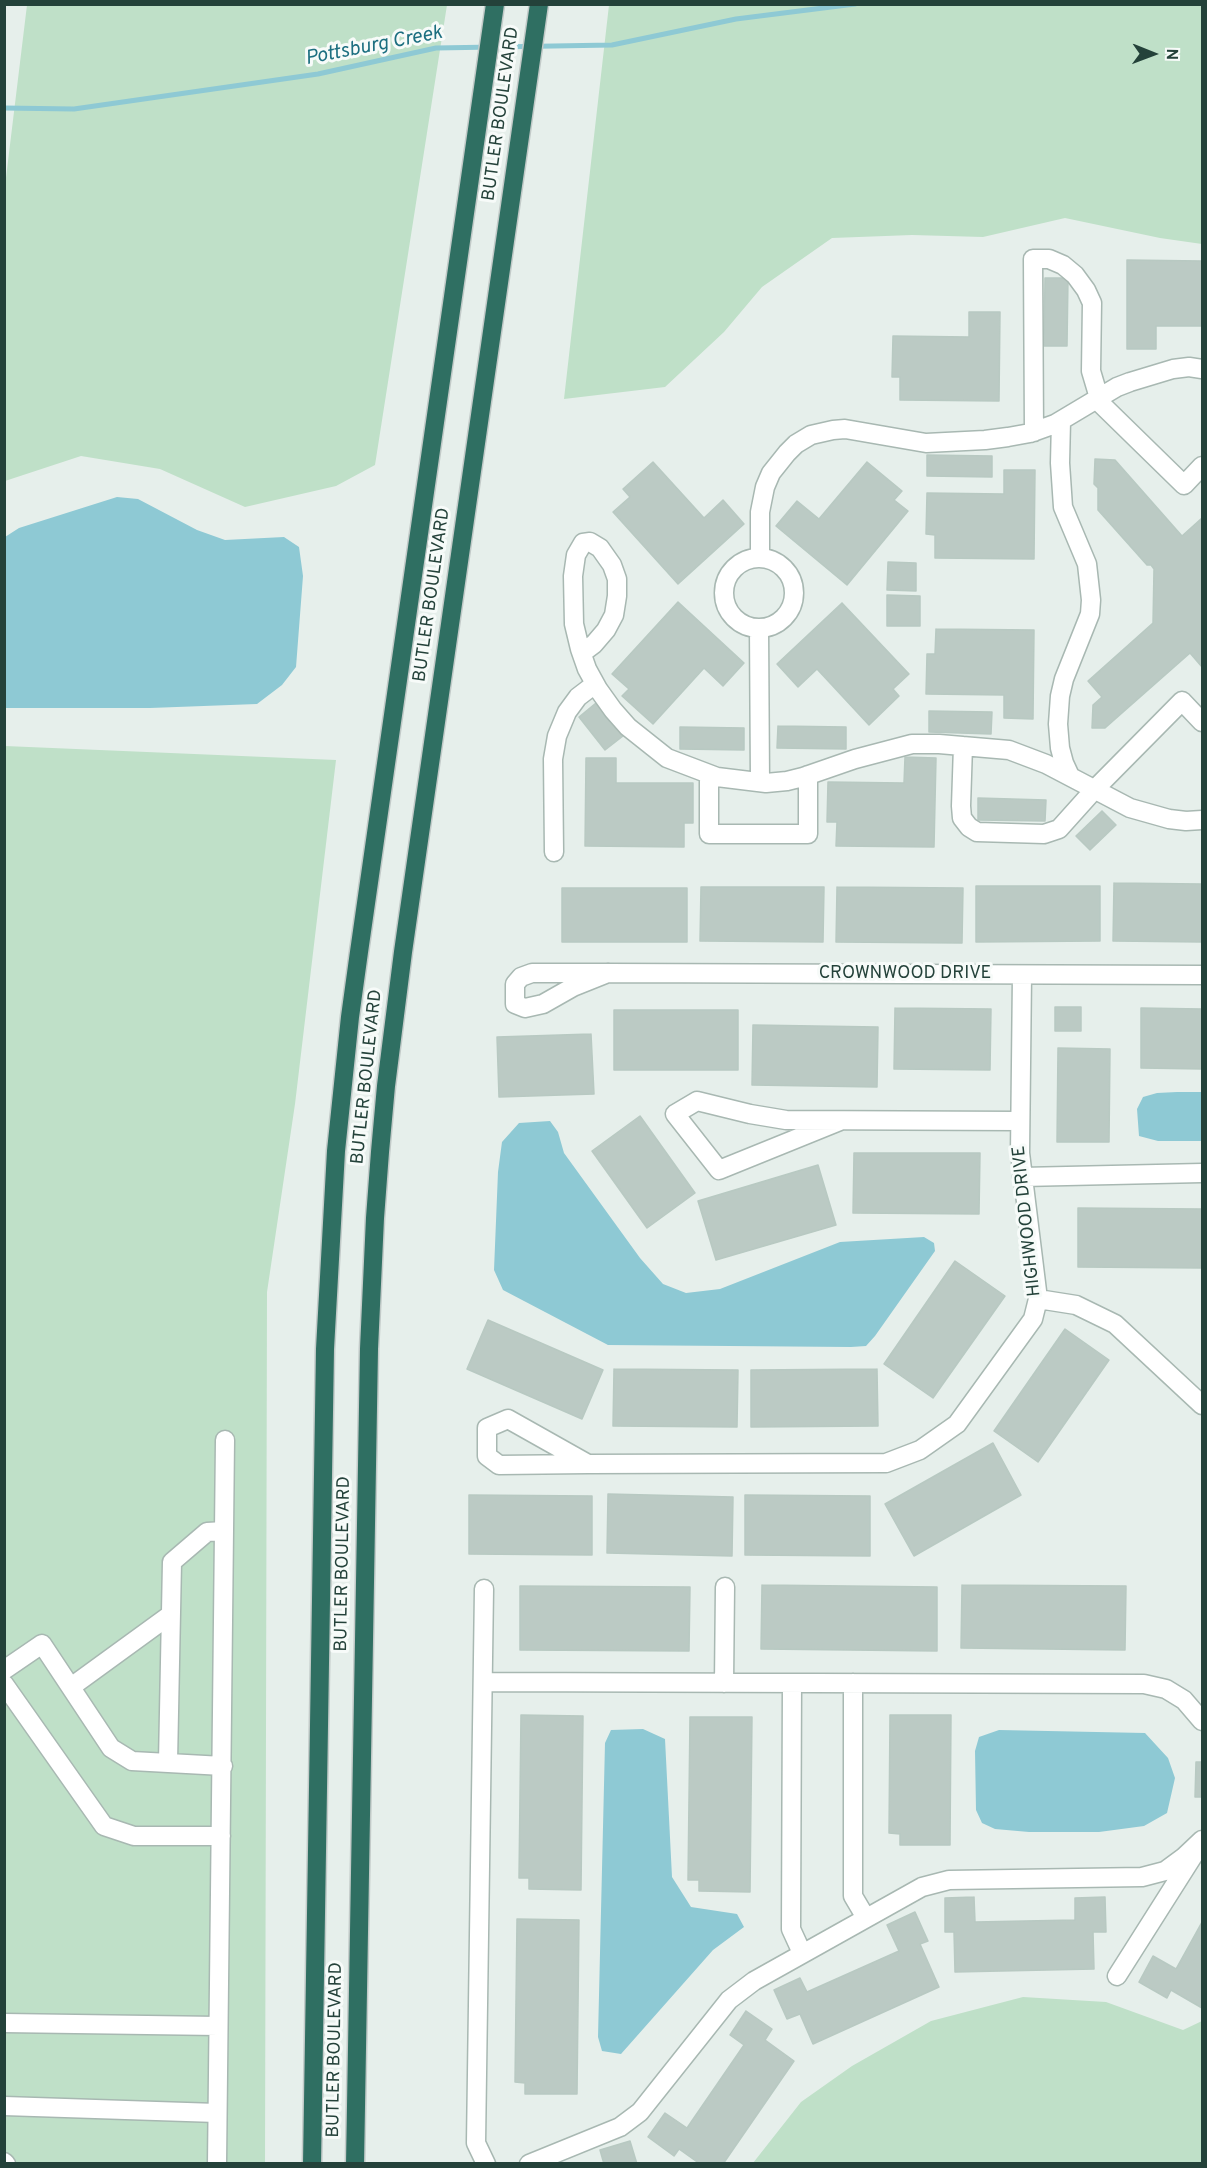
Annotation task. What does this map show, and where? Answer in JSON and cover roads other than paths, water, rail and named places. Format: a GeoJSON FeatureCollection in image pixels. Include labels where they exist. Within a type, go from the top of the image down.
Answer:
{"type":"FeatureCollection","features":[{"type":"Feature","properties":{"kind":"highway","name":"BUTLER BOULEVARD"},"geometry":{"type":"LineString","coordinates":[[312,2163],[325,1349],[336,1150],[350,1017],[495,4]]}},
{"type":"Feature","properties":{"kind":"highway","name":"BUTLER BOULEVARD"},"geometry":{"type":"LineString","coordinates":[[355,2163],[369,1360],[379,1162],[403,951],[539,4]]}},
{"type":"Feature","properties":{"kind":"street"},"geometry":{"type":"LineString","coordinates":[[1034,432],[1033,259],[1048,259],[1063,265],[1076,275],[1092,303],[1091,371],[1098,399],[1184,485],[1203,466]]}},
{"type":"Feature","properties":{"kind":"street"},"geometry":{"type":"LineString","coordinates":[[760,557],[760,512],[765,487],[771,473],[787,453],[811,435],[833,429],[845,429],[915,442],[954,442],[985,440],[1034,432],[1061,421],[1117,387],[1173,369],[1189,367],[1203,369]]}},
{"type":"Feature","properties":{"kind":"street"},"geometry":{"type":"LineString","coordinates":[[1061,421],[1060,463],[1063,507],[1068,524],[1087,564],[1091,600],[1090,614],[1064,679],[1060,696],[1058,724],[1060,748],[1070,776]]}},
{"type":"Feature","properties":{"kind":"street"},"geometry":{"type":"LineString","coordinates":[[582,653],[594,644],[606,630],[615,615],[617,596],[617,579],[612,565],[600,548],[590,542],[583,543],[576,555],[573,576],[574,624],[582,653],[595,684],[628,727],[667,758],[717,777],[760,782],[787,781],[912,744],[1009,750],[1070,776],[1130,808],[1152,815],[1186,821],[1203,820]]}},
{"type":"Feature","properties":{"kind":"street"},"geometry":{"type":"LineString","coordinates":[[760,557],[782,566],[790,576],[794,587],[794,600],[790,611],[782,620],[771,626],[759,628],[738,621],[726,603],[724,592],[726,581],[739,564],[760,557]]}},
{"type":"Feature","properties":{"kind":"street"},"geometry":{"type":"LineString","coordinates":[[759,628],[760,782]]}},
{"type":"Feature","properties":{"kind":"street"},"geometry":{"type":"LineString","coordinates":[[554,852],[553,759],[558,736],[567,712],[578,698],[595,684]]}},
{"type":"Feature","properties":{"kind":"street"},"geometry":{"type":"LineString","coordinates":[[963,746],[962,818],[969,827],[977,832],[1044,834],[1059,829],[1182,701],[1203,722]]}},
{"type":"Feature","properties":{"kind":"street"},"geometry":{"type":"LineString","coordinates":[[709,774],[709,834],[808,834],[808,775]]}},
{"type":"Feature","properties":{"kind":"street","name":"CROWNWOOD DRIVE"},"geometry":{"type":"LineString","coordinates":[[608,973],[1203,975]]}},
{"type":"Feature","properties":{"kind":"street","name":"HIGHWOOD DRIVE"},"geometry":{"type":"LineString","coordinates":[[588,1464],[508,1419],[488,1428],[487,1455],[499,1465],[886,1463],[920,1450],[957,1424],[1033,1319],[1038,1299],[1020,1153],[1022,975]]}},
{"type":"Feature","properties":{"kind":"street"},"geometry":{"type":"LineString","coordinates":[[840,1121],[719,1170],[675,1114],[698,1101],[786,1120],[1020,1121]]}},
{"type":"Feature","properties":{"kind":"street"},"geometry":{"type":"LineString","coordinates":[[1022,1177],[1203,1173]]}},
{"type":"Feature","properties":{"kind":"street"},"geometry":{"type":"LineString","coordinates":[[1038,1299],[1076,1305],[1115,1323],[1203,1404]]}},
{"type":"Feature","properties":{"kind":"street"},"geometry":{"type":"LineString","coordinates":[[217,2163],[225,1440]]}},
{"type":"Feature","properties":{"kind":"street"},"geometry":{"type":"LineString","coordinates":[[168,1762],[172,1562],[207,1532],[224,1531]]}},
{"type":"Feature","properties":{"kind":"street"},"geometry":{"type":"LineString","coordinates":[[724,1683],[725,1587]]}},
{"type":"Feature","properties":{"kind":"street"},"geometry":{"type":"LineString","coordinates":[[484,1589],[477,2144],[486,2163]]}},
{"type":"Feature","properties":{"kind":"street"},"geometry":{"type":"LineString","coordinates":[[71,1687],[170,1615]]}},
{"type":"Feature","properties":{"kind":"street"},"geometry":{"type":"LineString","coordinates":[[4,1670],[42,1644],[111,1748],[132,1761],[223,1766]]}},
{"type":"Feature","properties":{"kind":"street"},"geometry":{"type":"LineString","coordinates":[[483,1682],[1144,1684],[1166,1689],[1184,1700],[1203,1721]]}},
{"type":"Feature","properties":{"kind":"street"},"geometry":{"type":"LineString","coordinates":[[792,1683],[791,1929],[802,1953]]}},
{"type":"Feature","properties":{"kind":"street"},"geometry":{"type":"LineString","coordinates":[[853,1683],[853,1896],[866,1918]]}},
{"type":"Feature","properties":{"kind":"street"},"geometry":{"type":"LineString","coordinates":[[4,1684],[104,1826],[134,1836],[221,1836]]}},
{"type":"Feature","properties":{"kind":"street"},"geometry":{"type":"LineString","coordinates":[[529,2163],[620,2127],[640,2112],[729,2000],[754,1981],[922,1887],[949,1880],[1142,1876],[1165,1870],[1203,1841]]}},
{"type":"Feature","properties":{"kind":"street"},"geometry":{"type":"LineString","coordinates":[[1117,1976],[1203,1841]]}},
{"type":"Feature","properties":{"kind":"street"},"geometry":{"type":"LineString","coordinates":[[4,2023],[218,2026]]}},
{"type":"Feature","properties":{"kind":"street"},"geometry":{"type":"LineString","coordinates":[[4,2106],[217,2113]]}},
{"type":"Feature","properties":{"kind":"water"},"geometry":{"type":"Polygon","coordinates":[[[117,497],[138,499],[197,530],[225,540],[284,537],[299,547],[303,576],[296,667],[282,685],[257,704],[150,708],[5,708],[5,537],[19,528],[117,497]]]}},
{"type":"Feature","properties":{"kind":"water"},"geometry":{"type":"Polygon","coordinates":[[[1202,1092],[1202,1141],[1158,1141],[1139,1136],[1137,1109],[1143,1097],[1157,1093],[1202,1092]]]}},
{"type":"Feature","properties":{"kind":"water"},"geometry":{"type":"Polygon","coordinates":[[[550,1121],[558,1132],[564,1153],[640,1258],[663,1284],[686,1293],[720,1289],[840,1242],[924,1237],[934,1243],[935,1251],[866,1346],[608,1345],[503,1290],[494,1270],[498,1172],[502,1142],[519,1123],[550,1121]]]}},
{"type":"Feature","properties":{"kind":"water"},"geometry":{"type":"Polygon","coordinates":[[[643,1729],[665,1739],[672,1877],[691,1907],[737,1914],[744,1927],[713,1950],[621,2054],[602,2051],[598,2037],[605,1743],[611,1730],[643,1729]]]}},
{"type":"Feature","properties":{"kind":"water"},"geometry":{"type":"Polygon","coordinates":[[[999,1730],[1145,1733],[1168,1758],[1175,1778],[1167,1813],[1144,1826],[1099,1832],[1029,1832],[995,1829],[982,1823],[976,1810],[975,1751],[979,1737],[999,1730]]]}},
{"type":"Feature","properties":{"kind":"waterway","name":"Pottsburg Creek"},"geometry":{"type":"LineString","coordinates":[[4,108],[74,109],[318,74],[436,48],[612,45],[736,19],[855,4]]}}]}
